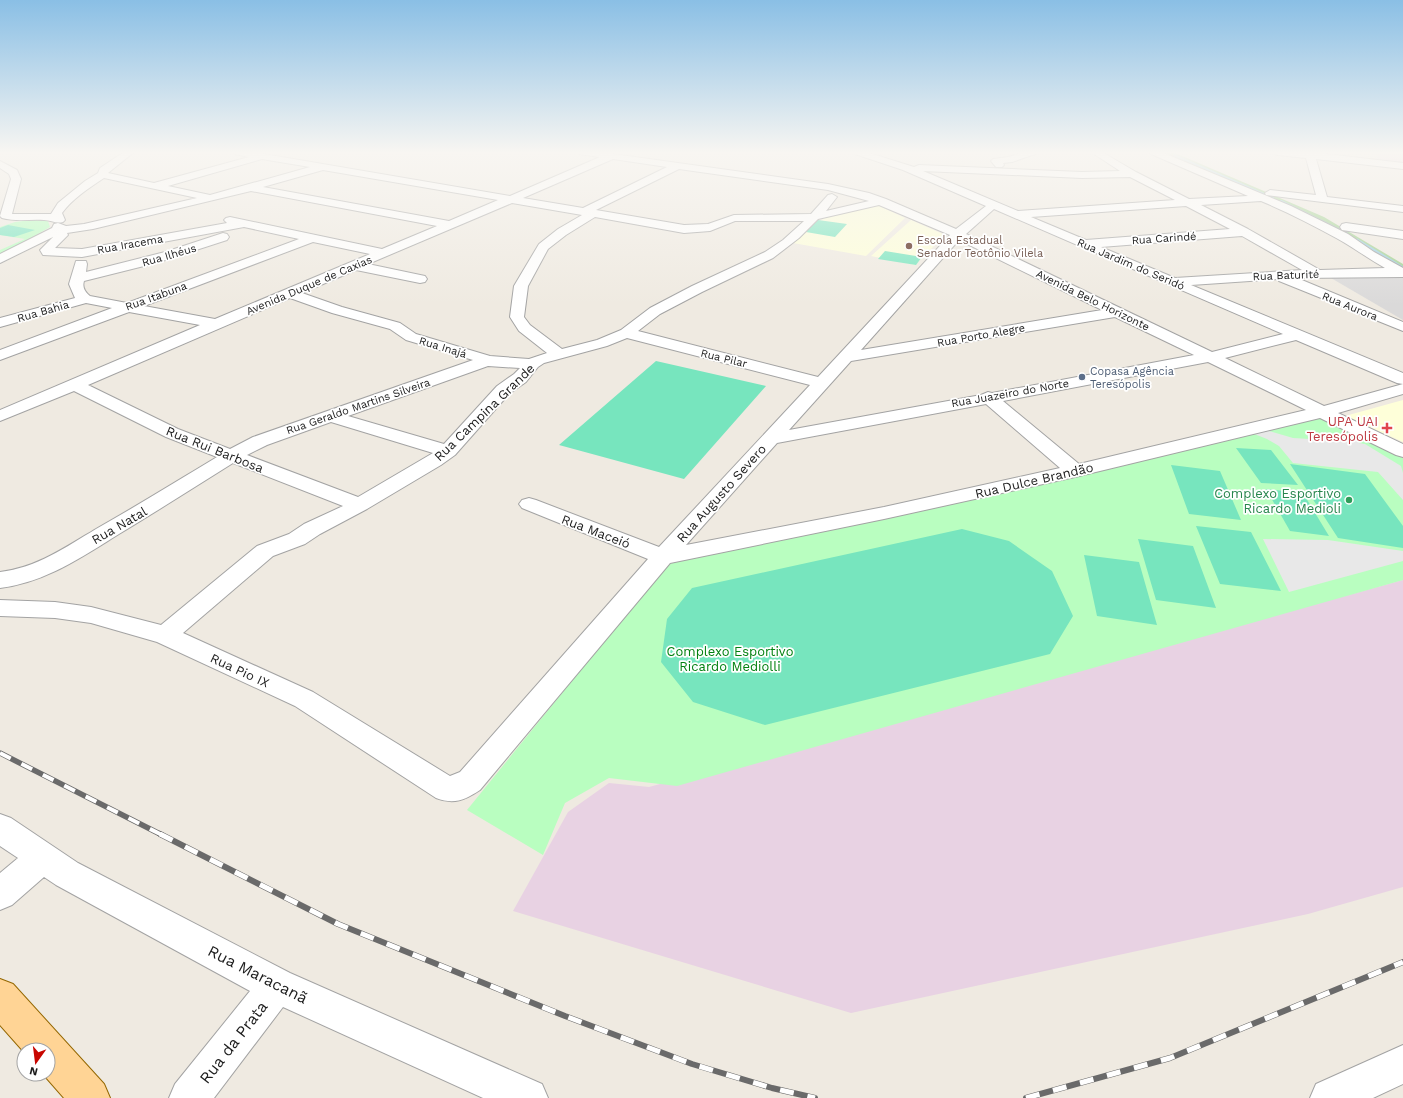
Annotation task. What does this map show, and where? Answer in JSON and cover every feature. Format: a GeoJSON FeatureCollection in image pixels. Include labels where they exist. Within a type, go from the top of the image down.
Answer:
{"type":"FeatureCollection","features":[{"type":"Feature","properties":{"kind":"main road"},"geometry":{"type":"LineString","coordinates":[[0,997],[41,1042]]}},
{"type":"Feature","properties":{"kind":"main road"},"geometry":{"type":"LineString","coordinates":[[56,1059],[90,1098]]}},
{"type":"Feature","properties":{"kind":"street"},"geometry":{"type":"LineString","coordinates":[[9,203],[6,216],[18,219]]}},
{"type":"Feature","properties":{"kind":"street"},"geometry":{"type":"LineString","coordinates":[[58,225],[56,213],[64,203]]}},
{"type":"Feature","properties":{"kind":"street"},"geometry":{"type":"LineString","coordinates":[[0,218],[18,219],[50,216],[58,225],[78,229],[192,203]]}},
{"type":"Feature","properties":{"kind":"street"},"geometry":{"type":"LineString","coordinates":[[333,203],[450,225]]}},
{"type":"Feature","properties":{"kind":"street","name":"Avenida Duque de Caxias"},"geometry":{"type":"LineString","coordinates":[[0,416],[501,203]]}},
{"type":"Feature","properties":{"kind":"street"},"geometry":{"type":"LineString","coordinates":[[534,203],[684,229],[710,227],[734,218],[814,218],[873,203]]}},
{"type":"Feature","properties":{"kind":"street"},"geometry":{"type":"LineString","coordinates":[[560,354],[524,328],[517,317],[521,286],[543,247],[588,213],[607,203]]}},
{"type":"Feature","properties":{"kind":"street","name":"Rua Campina Grande"},"geometry":{"type":"LineString","coordinates":[[165,635],[265,551],[297,539],[312,529],[360,505],[434,462],[448,451],[504,390],[520,378],[532,364],[538,360],[602,342],[626,333],[655,311],[696,289],[732,273],[781,248],[814,218],[827,203]]}},
{"type":"Feature","properties":{"kind":"street","name":"Avenida Belo Horizonte"},"geometry":{"type":"LineString","coordinates":[[887,203],[958,234],[1403,450]]}},
{"type":"Feature","properties":{"kind":"street","name":"Rua Jardim do Seridó"},"geometry":{"type":"LineString","coordinates":[[989,203],[1296,335],[1403,379]]}},
{"type":"Feature","properties":{"kind":"street"},"geometry":{"type":"LineString","coordinates":[[1016,214],[1123,208],[1174,203]]}},
{"type":"Feature","properties":{"kind":"street"},"geometry":{"type":"LineString","coordinates":[[1189,203],[1318,274]]}},
{"type":"Feature","properties":{"kind":"street"},"geometry":{"type":"LineString","coordinates":[[1281,203],[1344,237],[1370,255],[1402,268]]}},
{"type":"Feature","properties":{"kind":"street"},"geometry":{"type":"LineString","coordinates":[[1286,203],[1346,228],[1402,268]]}},
{"type":"Feature","properties":{"kind":"street"},"geometry":{"type":"LineString","coordinates":[[1356,203],[1403,209]]}},
{"type":"Feature","properties":{"kind":"street","name":"Rua Augusto Severo"},"geometry":{"type":"LineString","coordinates":[[458,789],[470,781],[663,557],[958,234],[993,205]]}},
{"type":"Feature","properties":{"kind":"street"},"geometry":{"type":"LineString","coordinates":[[173,208],[201,214]]}},
{"type":"Feature","properties":{"kind":"street"},"geometry":{"type":"LineString","coordinates":[[215,217],[382,254]]}},
{"type":"Feature","properties":{"kind":"street"},"geometry":{"type":"LineString","coordinates":[[0,225],[18,219]]}},
{"type":"Feature","properties":{"kind":"street","name":"Rua Iracema"},"geometry":{"type":"LineString","coordinates":[[58,225],[62,235],[46,251],[82,253],[250,224]]}},
{"type":"Feature","properties":{"kind":"street","name":"Rua Ilhéus"},"geometry":{"type":"LineString","coordinates":[[78,278],[126,268],[190,250],[250,224]]}},
{"type":"Feature","properties":{"kind":"street"},"geometry":{"type":"LineString","coordinates":[[0,259],[58,225]]}},
{"type":"Feature","properties":{"kind":"street"},"geometry":{"type":"LineString","coordinates":[[1346,228],[1403,235]]}},
{"type":"Feature","properties":{"kind":"street","name":"Rua Carindé"},"geometry":{"type":"LineString","coordinates":[[1084,244],[1244,232]]}},
{"type":"Feature","properties":{"kind":"street","name":"Rua Itabuna"},"geometry":{"type":"LineString","coordinates":[[0,355],[312,238]]}},
{"type":"Feature","properties":{"kind":"street"},"geometry":{"type":"LineString","coordinates":[[82,253],[76,284],[80,295],[86,299],[216,324]]}},
{"type":"Feature","properties":{"kind":"street"},"geometry":{"type":"LineString","coordinates":[[354,265],[420,279]]}},
{"type":"Feature","properties":{"kind":"street","name":"Rua Baturité"},"geometry":{"type":"LineString","coordinates":[[1172,282],[1402,268]]}},
{"type":"Feature","properties":{"kind":"street","name":"Rua Aurora"},"geometry":{"type":"LineString","coordinates":[[1275,275],[1403,327]]}},
{"type":"Feature","properties":{"kind":"street","name":"Rua Inajá"},"geometry":{"type":"LineString","coordinates":[[290,293],[334,309],[395,326],[411,337],[479,357],[486,361],[532,364]]}},
{"type":"Feature","properties":{"kind":"street","name":"Rua Bahia"},"geometry":{"type":"LineString","coordinates":[[0,323],[86,299]]}},
{"type":"Feature","properties":{"kind":"street","name":"Rua Porto Alegre"},"geometry":{"type":"LineString","coordinates":[[845,358],[1117,312]]}},
{"type":"Feature","properties":{"kind":"street","name":"Rua Pilar"},"geometry":{"type":"LineString","coordinates":[[626,333],[822,383]]}},
{"type":"Feature","properties":{"kind":"street","name":"Rua Juazeiro do Norte"},"geometry":{"type":"LineString","coordinates":[[771,439],[988,397],[1211,357],[1296,335]]}},
{"type":"Feature","properties":{"kind":"street","name":"Rua Geraldo Martins Silveira"},"geometry":{"type":"LineString","coordinates":[[231,456],[260,441],[486,361]]}},
{"type":"Feature","properties":{"kind":"street"},"geometry":{"type":"LineString","coordinates":[[1386,371],[1403,365]]}},
{"type":"Feature","properties":{"kind":"street","name":"Rua Rui Barbosa"},"geometry":{"type":"LineString","coordinates":[[74,384],[172,433],[360,505]]}},
{"type":"Feature","properties":{"kind":"street","name":"Rua Dulce Brandão"},"geometry":{"type":"LineString","coordinates":[[663,557],[884,513],[1075,471],[1322,412],[1403,389]]}},
{"type":"Feature","properties":{"kind":"street"},"geometry":{"type":"LineString","coordinates":[[988,397],[1075,471]]}},
{"type":"Feature","properties":{"kind":"street"},"geometry":{"type":"LineString","coordinates":[[329,416],[448,451]]}},
{"type":"Feature","properties":{"kind":"street","name":"Rua Natal"},"geometry":{"type":"LineString","coordinates":[[0,580],[18,578],[50,566],[151,507],[231,456]]}},
{"type":"Feature","properties":{"kind":"street","name":"Rua Maceió"},"geometry":{"type":"LineString","coordinates":[[529,504],[663,557]]}},
{"type":"Feature","properties":{"kind":"street","name":"Rua Pio IX"},"geometry":{"type":"LineString","coordinates":[[0,608],[55,610],[92,614],[165,635],[304,699],[446,789],[458,789]]}},
{"type":"Feature","properties":{"kind":"street","name":"Rua Maracanã"},"geometry":{"type":"LineString","coordinates":[[0,828],[67,874],[277,986],[528,1098]]}},
{"type":"Feature","properties":{"kind":"street"},"geometry":{"type":"LineString","coordinates":[[0,894],[43,857]]}},
{"type":"Feature","properties":{"kind":"street","name":"Rua da Prata"},"geometry":{"type":"LineString","coordinates":[[189,1098],[277,986]]}},
{"type":"Feature","properties":{"kind":"street"},"geometry":{"type":"LineString","coordinates":[[1330,1098],[1403,1064]]}},
{"type":"Feature","properties":{"kind":"shaded area"},"geometry":{"type":"Polygon","coordinates":[[[875,204],[905,218],[866,256],[793,243],[827,216],[875,204]]]}},
{"type":"Feature","properties":{"kind":"shaded area","name":"Escola Estadual Senador Teotônio Vilela"},"geometry":{"type":"Polygon","coordinates":[[[911,220],[945,235],[915,265],[871,256],[911,220]]]}},
{"type":"Feature","properties":{"kind":"shaded area"},"geometry":{"type":"Polygon","coordinates":[[[1403,277],[1403,320],[1331,278],[1403,277]]]}},
{"type":"Feature","properties":{"kind":"shaded area","name":"UPA UAI Teresópolis"},"geometry":{"type":"Polygon","coordinates":[[[1403,400],[1403,442],[1345,416],[1403,400]]]}},
{"type":"Feature","properties":{"kind":"shaded area"},"geometry":{"type":"Polygon","coordinates":[[[1263,426],[1269,431],[1293,438],[1310,439],[1306,434],[1357,439],[1359,443],[1365,444],[1401,466],[1403,473],[1403,500],[1378,472],[1293,463],[1279,446],[1267,439],[1244,430],[1263,426]]]}},
{"type":"Feature","properties":{"kind":"shaded area"},"geometry":{"type":"Polygon","coordinates":[[[1263,539],[1328,540],[1403,551],[1403,561],[1289,592],[1263,539]]]}},
{"type":"Feature","properties":{"kind":"shaded area"},"geometry":{"type":"Polygon","coordinates":[[[1403,580],[1403,887],[1308,914],[851,1013],[513,911],[568,812],[609,783],[649,787],[1403,580]]]}},
{"type":"Feature","properties":{"kind":"green space"},"geometry":{"type":"Polygon","coordinates":[[[1283,203],[1292,203],[1324,217],[1403,264],[1403,268],[1317,218],[1283,203]]]}},
{"type":"Feature","properties":{"kind":"green space"},"geometry":{"type":"Polygon","coordinates":[[[47,218],[50,227],[0,256],[0,250],[25,239],[0,235],[0,227],[15,222],[47,218]]]}},
{"type":"Feature","properties":{"kind":"green space"},"geometry":{"type":"Polygon","coordinates":[[[818,220],[847,224],[835,237],[806,232],[818,220]]]}},
{"type":"Feature","properties":{"kind":"green space"},"geometry":{"type":"Polygon","coordinates":[[[8,225],[35,230],[14,237],[0,235],[0,228],[8,225]]]}},
{"type":"Feature","properties":{"kind":"green space"},"geometry":{"type":"Polygon","coordinates":[[[885,251],[922,257],[916,265],[878,259],[885,251]]]}},
{"type":"Feature","properties":{"kind":"green space"},"geometry":{"type":"Polygon","coordinates":[[[656,361],[766,386],[684,479],[559,445],[656,361]]]}},
{"type":"Feature","properties":{"kind":"green space","name":"Complexo Esportivo Ricardo Mediolli"},"geometry":{"type":"Polygon","coordinates":[[[1325,414],[1403,452],[1403,580],[677,786],[609,778],[565,803],[543,855],[467,810],[668,563],[1325,414]]]}},
{"type":"Feature","properties":{"kind":"green space"},"geometry":{"type":"Polygon","coordinates":[[[1236,448],[1271,450],[1298,485],[1261,483],[1236,448]]]}},
{"type":"Feature","properties":{"kind":"green space","name":"Complexo Esportivo Ricardo Medioli"},"geometry":{"type":"Polygon","coordinates":[[[1290,464],[1365,474],[1403,526],[1403,548],[1338,538],[1290,464]]]}},
{"type":"Feature","properties":{"kind":"green space"},"geometry":{"type":"Polygon","coordinates":[[[1171,465],[1220,471],[1241,520],[1189,514],[1171,465]]]}},
{"type":"Feature","properties":{"kind":"green space"},"geometry":{"type":"Polygon","coordinates":[[[1266,489],[1303,493],[1329,536],[1290,531],[1266,489]]]}},
{"type":"Feature","properties":{"kind":"green space"},"geometry":{"type":"Polygon","coordinates":[[[1196,526],[1251,532],[1281,591],[1220,584],[1196,526]]]}},
{"type":"Feature","properties":{"kind":"green space"},"geometry":{"type":"Polygon","coordinates":[[[962,529],[1009,541],[1052,571],[1073,616],[1050,654],[765,725],[693,702],[661,662],[667,619],[692,588],[962,529]]]}},
{"type":"Feature","properties":{"kind":"green space"},"geometry":{"type":"Polygon","coordinates":[[[1138,539],[1193,546],[1216,608],[1156,600],[1138,539]]]}},
{"type":"Feature","properties":{"kind":"green space"},"geometry":{"type":"Polygon","coordinates":[[[1084,555],[1139,562],[1157,625],[1097,616],[1084,555]]]}},
{"type":"Feature","properties":{"kind":"waterway"},"geometry":{"type":"LineString","coordinates":[[1286,203],[1342,231]]}},
{"type":"Feature","properties":{"kind":"waterway"},"geometry":{"type":"LineString","coordinates":[[1342,231],[1347,234]]}},
{"type":"Feature","properties":{"kind":"waterway"},"geometry":{"type":"LineString","coordinates":[[1357,240],[1403,268]]}},
{"type":"Feature","properties":{"kind":"railway"},"geometry":{"type":"LineString","coordinates":[[0,753],[162,835]]}},
{"type":"Feature","properties":{"kind":"railway"},"geometry":{"type":"LineString","coordinates":[[160,834],[338,924],[565,1016],[692,1064],[772,1088],[815,1098]]}},
{"type":"Feature","properties":{"kind":"railway"},"geometry":{"type":"LineString","coordinates":[[1026,1098],[1170,1058],[1403,962]]}},
{"type":"Feature","properties":{"kind":"place","name":"Escola Estadual Senador Teotônio Vilela"},"geometry":{"type":"Point","coordinates":[909,246]}},
{"type":"Feature","properties":{"kind":"place","name":"Copasa Agência Teresópolis"},"geometry":{"type":"Point","coordinates":[1082,377]}},
{"type":"Feature","properties":{"kind":"place","name":"UPA UAI Teresópolis"},"geometry":{"type":"Point","coordinates":[1387,428]}},
{"type":"Feature","properties":{"kind":"place","name":"Complexo Esportivo Ricardo Medioli"},"geometry":{"type":"Point","coordinates":[1349,500]}}]}
